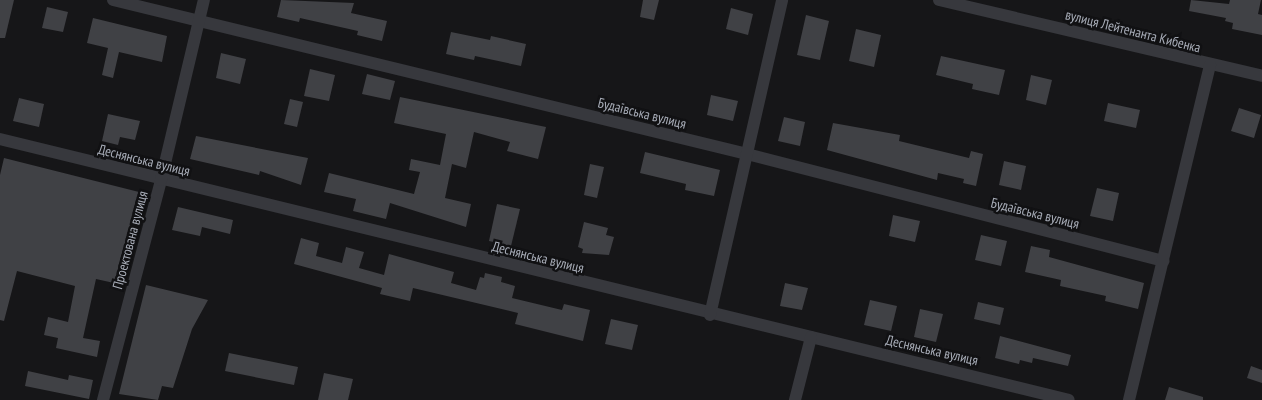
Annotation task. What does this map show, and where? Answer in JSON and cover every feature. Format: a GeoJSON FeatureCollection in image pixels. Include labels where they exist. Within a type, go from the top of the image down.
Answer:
{"type":"FeatureCollection","features":[{"type":"Feature","properties":{"kind":"street","name":"Будаївська вулиця"},"geometry":{"type":"LineString","coordinates":[[113,0],[747,154],[1163,262]]}},
{"type":"Feature","properties":{"kind":"street","name":"Проектована вулиця"},"geometry":{"type":"LineString","coordinates":[[103,400],[162,180],[204,0]]}},
{"type":"Feature","properties":{"kind":"street"},"geometry":{"type":"LineString","coordinates":[[710,315],[782,0]]}},
{"type":"Feature","properties":{"kind":"street","name":"вулиця Лейтенанта Кибенка"},"geometry":{"type":"LineString","coordinates":[[939,0],[1262,76]]}},
{"type":"Feature","properties":{"kind":"street"},"geometry":{"type":"LineString","coordinates":[[1129,400],[1210,65]]}},
{"type":"Feature","properties":{"kind":"street","name":"Деснянська вулиця"},"geometry":{"type":"LineString","coordinates":[[0,139],[710,315],[811,337],[1069,400]]}},
{"type":"Feature","properties":{"kind":"street"},"geometry":{"type":"LineString","coordinates":[[796,400],[811,337]]}},
{"type":"Feature","properties":{"kind":"building"},"geometry":{"type":"Polygon","coordinates":[[[0,0],[14,0],[5,38],[0,38],[0,0]]]}},
{"type":"Feature","properties":{"kind":"building"},"geometry":{"type":"Polygon","coordinates":[[[281,0],[354,3],[351,13],[387,21],[382,41],[357,35],[358,31],[300,18],[299,22],[277,17],[281,0]]]}},
{"type":"Feature","properties":{"kind":"building"},"geometry":{"type":"Polygon","coordinates":[[[643,0],[659,0],[654,20],[640,17],[643,0]]]}},
{"type":"Feature","properties":{"kind":"building"},"geometry":{"type":"Polygon","coordinates":[[[1191,0],[1229,4],[1230,0],[1261,0],[1258,14],[1262,15],[1262,35],[1232,29],[1233,23],[1225,21],[1226,18],[1189,11],[1191,0]]]}},
{"type":"Feature","properties":{"kind":"building"},"geometry":{"type":"Polygon","coordinates":[[[47,7],[68,12],[63,32],[42,28],[47,7]]]}},
{"type":"Feature","properties":{"kind":"building"},"geometry":{"type":"Polygon","coordinates":[[[731,8],[753,14],[748,35],[726,29],[731,8]]]}},
{"type":"Feature","properties":{"kind":"building"},"geometry":{"type":"Polygon","coordinates":[[[806,15],[829,21],[820,60],[797,55],[806,15]]]}},
{"type":"Feature","properties":{"kind":"building"},"geometry":{"type":"Polygon","coordinates":[[[93,18],[167,36],[162,62],[119,52],[113,78],[102,75],[108,48],[87,43],[93,18]]]}},
{"type":"Feature","properties":{"kind":"building"},"geometry":{"type":"Polygon","coordinates":[[[856,29],[881,35],[874,67],[849,61],[856,29]]]}},
{"type":"Feature","properties":{"kind":"building"},"geometry":{"type":"Polygon","coordinates":[[[451,32],[490,40],[491,36],[526,44],[521,66],[475,56],[474,60],[446,54],[451,32]]]}},
{"type":"Feature","properties":{"kind":"building"},"geometry":{"type":"Polygon","coordinates":[[[221,53],[246,59],[240,84],[216,78],[221,53]]]}},
{"type":"Feature","properties":{"kind":"building"},"geometry":{"type":"Polygon","coordinates":[[[941,56],[1005,70],[999,95],[972,89],[973,84],[936,75],[941,56]]]}},
{"type":"Feature","properties":{"kind":"building"},"geometry":{"type":"Polygon","coordinates":[[[310,69],[335,75],[329,101],[304,96],[310,69]]]}},
{"type":"Feature","properties":{"kind":"building"},"geometry":{"type":"Polygon","coordinates":[[[367,74],[395,81],[390,100],[362,94],[367,74]]]}},
{"type":"Feature","properties":{"kind":"building"},"geometry":{"type":"Polygon","coordinates":[[[1031,75],[1052,80],[1046,105],[1026,100],[1031,75]]]}},
{"type":"Feature","properties":{"kind":"building"},"geometry":{"type":"Polygon","coordinates":[[[711,95],[738,101],[733,121],[707,115],[711,95]]]}},
{"type":"Feature","properties":{"kind":"building"},"geometry":{"type":"Polygon","coordinates":[[[400,97],[546,127],[538,159],[507,151],[510,142],[474,132],[466,168],[452,164],[445,198],[471,204],[466,227],[390,203],[386,219],[353,211],[356,199],[324,192],[329,173],[414,194],[420,172],[409,170],[411,159],[440,165],[446,134],[394,123],[400,97]]]}},
{"type":"Feature","properties":{"kind":"building"},"geometry":{"type":"Polygon","coordinates":[[[19,98],[44,104],[39,127],[13,121],[19,98]]]}},
{"type":"Feature","properties":{"kind":"building"},"geometry":{"type":"Polygon","coordinates":[[[290,99],[303,102],[297,127],[284,124],[290,99]]]}},
{"type":"Feature","properties":{"kind":"building"},"geometry":{"type":"Polygon","coordinates":[[[1108,103],[1140,110],[1136,128],[1104,121],[1108,103]]]}},
{"type":"Feature","properties":{"kind":"building"},"geometry":{"type":"Polygon","coordinates":[[[1239,108],[1261,115],[1254,138],[1231,131],[1239,108]]]}},
{"type":"Feature","properties":{"kind":"building"},"geometry":{"type":"Polygon","coordinates":[[[108,114],[140,121],[135,140],[120,137],[118,145],[102,141],[108,114]]]}},
{"type":"Feature","properties":{"kind":"building"},"geometry":{"type":"Polygon","coordinates":[[[784,117],[805,122],[800,146],[778,141],[784,117]]]}},
{"type":"Feature","properties":{"kind":"building"},"geometry":{"type":"Polygon","coordinates":[[[833,123],[900,135],[899,141],[969,158],[971,151],[983,154],[976,186],[963,183],[964,179],[938,173],[937,180],[827,150],[833,123]]]}},
{"type":"Feature","properties":{"kind":"building"},"geometry":{"type":"Polygon","coordinates":[[[196,136],[308,158],[301,185],[260,171],[259,175],[190,159],[196,136]]]}},
{"type":"Feature","properties":{"kind":"building"},"geometry":{"type":"Polygon","coordinates":[[[645,152],[720,170],[714,196],[685,190],[686,184],[640,173],[645,152]]]}},
{"type":"Feature","properties":{"kind":"building"},"geometry":{"type":"Polygon","coordinates":[[[4,158],[139,192],[114,283],[96,279],[83,338],[100,341],[97,357],[56,348],[58,338],[44,335],[48,317],[68,322],[75,286],[17,271],[4,321],[0,320],[0,175],[4,158]]]}},
{"type":"Feature","properties":{"kind":"building"},"geometry":{"type":"Polygon","coordinates":[[[1004,161],[1026,166],[1021,190],[999,185],[1004,161]]]}},
{"type":"Feature","properties":{"kind":"building"},"geometry":{"type":"Polygon","coordinates":[[[590,164],[604,167],[597,198],[584,195],[590,164]]]}},
{"type":"Feature","properties":{"kind":"building"},"geometry":{"type":"Polygon","coordinates":[[[1097,188],[1119,193],[1113,221],[1090,216],[1097,188]]]}},
{"type":"Feature","properties":{"kind":"building"},"geometry":{"type":"Polygon","coordinates":[[[497,204],[520,209],[511,246],[489,241],[497,204]]]}},
{"type":"Feature","properties":{"kind":"building"},"geometry":{"type":"Polygon","coordinates":[[[178,207],[233,220],[230,234],[202,227],[200,236],[172,230],[178,207]]]}},
{"type":"Feature","properties":{"kind":"building"},"geometry":{"type":"Polygon","coordinates":[[[893,215],[920,221],[915,242],[889,236],[893,215]]]}},
{"type":"Feature","properties":{"kind":"building"},"geometry":{"type":"Polygon","coordinates":[[[584,222],[608,228],[606,235],[614,237],[609,255],[582,253],[583,249],[578,247],[584,222]]]}},
{"type":"Feature","properties":{"kind":"building"},"geometry":{"type":"Polygon","coordinates":[[[981,235],[1007,241],[1001,266],[975,260],[981,235]]]}},
{"type":"Feature","properties":{"kind":"building"},"geometry":{"type":"Polygon","coordinates":[[[301,238],[319,243],[316,256],[342,263],[346,247],[364,252],[359,268],[384,275],[389,254],[454,272],[451,283],[476,290],[480,277],[484,278],[485,273],[502,277],[501,282],[515,286],[512,298],[562,310],[564,304],[590,310],[583,341],[515,324],[518,313],[413,288],[410,301],[380,294],[382,288],[294,264],[301,238]]]}},
{"type":"Feature","properties":{"kind":"building"},"geometry":{"type":"Polygon","coordinates":[[[1031,246],[1050,250],[1049,257],[1144,283],[1138,309],[1105,301],[1106,296],[1060,286],[1061,280],[1025,272],[1031,246]]]}},
{"type":"Feature","properties":{"kind":"building"},"geometry":{"type":"Polygon","coordinates":[[[785,283],[808,288],[802,310],[780,306],[785,283]]]}},
{"type":"Feature","properties":{"kind":"building"},"geometry":{"type":"Polygon","coordinates":[[[146,285],[208,300],[192,329],[173,388],[162,386],[158,400],[119,394],[146,285]]]}},
{"type":"Feature","properties":{"kind":"building"},"geometry":{"type":"Polygon","coordinates":[[[870,300],[897,306],[891,331],[864,325],[870,300]]]}},
{"type":"Feature","properties":{"kind":"building"},"geometry":{"type":"Polygon","coordinates":[[[978,302],[1004,308],[1000,325],[974,319],[978,302]]]}},
{"type":"Feature","properties":{"kind":"building"},"geometry":{"type":"Polygon","coordinates":[[[920,309],[943,314],[936,342],[914,337],[920,309]]]}},
{"type":"Feature","properties":{"kind":"building"},"geometry":{"type":"Polygon","coordinates":[[[611,319],[638,325],[632,350],[605,344],[611,319]]]}},
{"type":"Feature","properties":{"kind":"building"},"geometry":{"type":"Polygon","coordinates":[[[1000,336],[1071,355],[1068,366],[1033,358],[1032,363],[1020,360],[1019,364],[995,358],[1000,336]]]}},
{"type":"Feature","properties":{"kind":"building"},"geometry":{"type":"Polygon","coordinates":[[[229,353],[298,367],[294,385],[225,371],[229,353]]]}},
{"type":"Feature","properties":{"kind":"building"},"geometry":{"type":"Polygon","coordinates":[[[1251,366],[1262,370],[1262,383],[1247,378],[1251,366]]]}},
{"type":"Feature","properties":{"kind":"building"},"geometry":{"type":"Polygon","coordinates":[[[28,371],[68,380],[69,375],[93,380],[89,399],[25,386],[28,371]]]}},
{"type":"Feature","properties":{"kind":"building"},"geometry":{"type":"Polygon","coordinates":[[[324,373],[353,379],[348,400],[318,400],[324,373]]]}},
{"type":"Feature","properties":{"kind":"building"},"geometry":{"type":"Polygon","coordinates":[[[1169,387],[1203,397],[1203,400],[1165,400],[1169,387]]]}}]}
